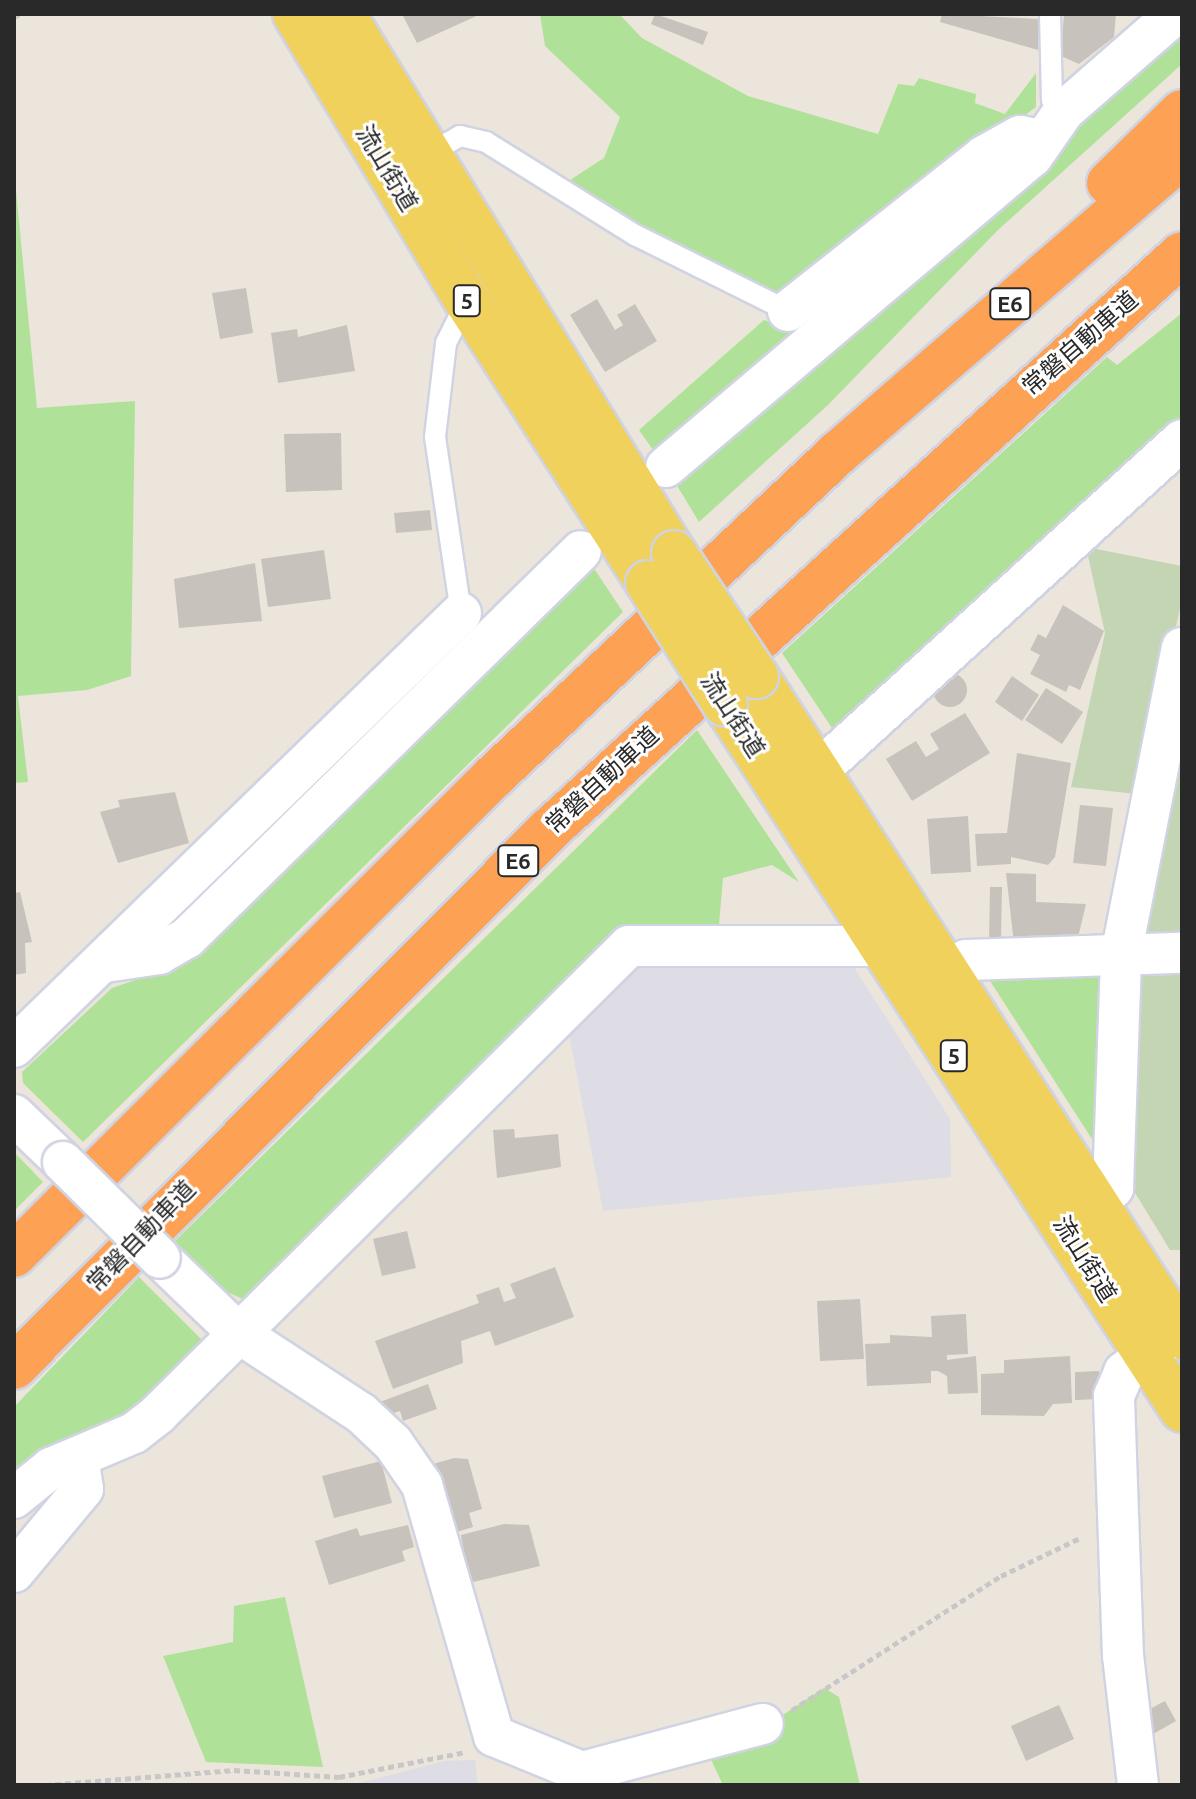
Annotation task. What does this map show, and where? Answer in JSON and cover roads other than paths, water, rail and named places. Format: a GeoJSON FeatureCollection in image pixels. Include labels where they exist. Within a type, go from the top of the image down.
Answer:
{"type":"FeatureCollection","features":[{"type":"Feature","properties":{"kind":"highway"},"geometry":{"type":"LineString","coordinates":[[838,453],[1182,112]]}},
{"type":"Feature","properties":{"kind":"highway","name":"E6"},"geometry":{"type":"LineString","coordinates":[[14,1255],[493,777],[838,453],[1182,156]]}},
{"type":"Feature","properties":{"kind":"highway","name":"常磐自動車道"},"geometry":{"type":"LineString","coordinates":[[14,1367],[550,829],[1041,375],[1182,254]]}},
{"type":"Feature","properties":{"kind":"highway"},"geometry":{"type":"LineString","coordinates":[[1041,375],[1182,275]]}},
{"type":"Feature","properties":{"kind":"main road","name":"流山街道"},"geometry":{"type":"LineString","coordinates":[[295,14],[467,301],[661,568],[740,690],[883,946],[1169,1341],[1182,1410]]}},
{"type":"Feature","properties":{"kind":"main road","name":"流山街道"},"geometry":{"type":"LineString","coordinates":[[343,14],[661,568]]}},
{"type":"Feature","properties":{"kind":"main road","name":"流山街道"},"geometry":{"type":"LineString","coordinates":[[740,690],[817,772],[946,973],[1081,1217]]}},
{"type":"Feature","properties":{"kind":"street"},"geometry":{"type":"LineString","coordinates":[[666,467],[1032,157],[1052,125],[1175,14]]}},
{"type":"Feature","properties":{"kind":"street"},"geometry":{"type":"LineString","coordinates":[[788,311],[984,156],[1020,136],[1052,125]]}},
{"type":"Feature","properties":{"kind":"street"},"geometry":{"type":"LineString","coordinates":[[817,772],[1182,440]]}},
{"type":"Feature","properties":{"kind":"street"},"geometry":{"type":"LineString","coordinates":[[105,962],[159,954],[187,938],[581,551]]}},
{"type":"Feature","properties":{"kind":"street"},"geometry":{"type":"LineString","coordinates":[[14,1047],[105,962],[461,613]]}},
{"type":"Feature","properties":{"kind":"street"},"geometry":{"type":"LineString","coordinates":[[1081,1217],[1113,1188],[1121,955],[1182,648]]}},
{"type":"Feature","properties":{"kind":"street"},"geometry":{"type":"LineString","coordinates":[[14,1498],[51,1468],[146,1424],[629,946],[883,946]]}},
{"type":"Feature","properties":{"kind":"street"},"geometry":{"type":"LineString","coordinates":[[946,973],[966,960],[1182,953]]}},
{"type":"Feature","properties":{"kind":"street"},"geometry":{"type":"LineString","coordinates":[[14,1115],[237,1332],[361,1413],[422,1485],[494,1736],[584,1778],[763,1724]]}},
{"type":"Feature","properties":{"kind":"street"},"geometry":{"type":"LineString","coordinates":[[1138,1785],[1123,1656],[1114,1396],[1124,1372],[1169,1341]]}},
{"type":"Feature","properties":{"kind":"street"},"geometry":{"type":"LineString","coordinates":[[14,1572],[83,1489],[78,1458]]}},
{"type":"Feature","properties":{"kind":"lane"},"geometry":{"type":"LineString","coordinates":[[1050,14],[1052,125]]}},
{"type":"Feature","properties":{"kind":"lane"},"geometry":{"type":"LineString","coordinates":[[426,156],[460,136],[486,142],[635,235],[788,311]]}},
{"type":"Feature","properties":{"kind":"lane"},"geometry":{"type":"LineString","coordinates":[[461,613],[435,437],[446,343],[467,301]]}}]}
